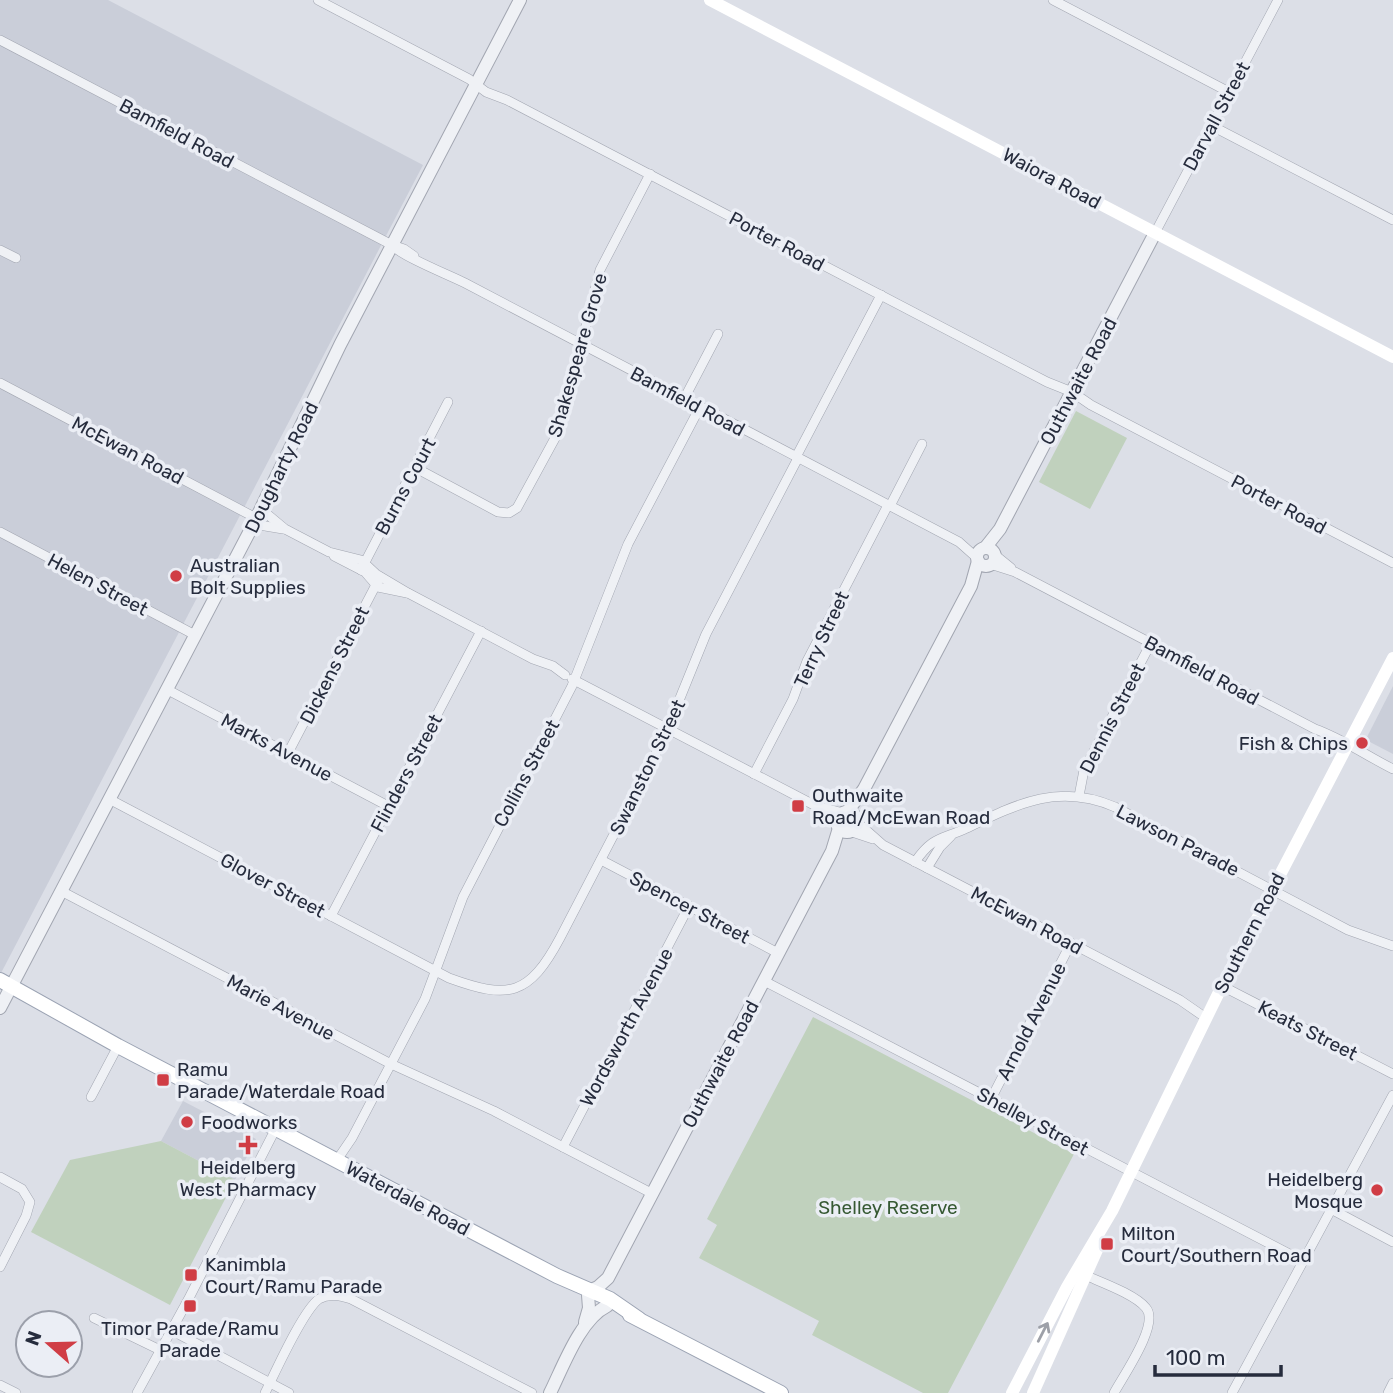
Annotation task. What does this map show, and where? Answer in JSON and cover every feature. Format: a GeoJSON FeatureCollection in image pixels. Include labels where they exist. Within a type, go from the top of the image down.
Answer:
{"type":"FeatureCollection","features":[{"type":"Feature","properties":{"kind":"main road","name":"Waiora Road"},"geometry":{"type":"LineString","coordinates":[[710,0],[1393,357]]}},
{"type":"Feature","properties":{"kind":"main road","name":"Southern Road"},"geometry":{"type":"LineString","coordinates":[[1012,1393],[1067,1287],[1112,1211],[1222,986],[1393,658]]}},
{"type":"Feature","properties":{"kind":"main road","name":"Waterdale Road"},"geometry":{"type":"LineString","coordinates":[[5,983],[118,1046],[774,1391]]}},
{"type":"Feature","properties":{"kind":"main road","name":"Southern Road"},"geometry":{"type":"LineString","coordinates":[[1033,1393],[1087,1276],[1112,1211]]}},
{"type":"Feature","properties":{"kind":"street","name":"Porter Road"},"geometry":{"type":"LineString","coordinates":[[318,0],[477,83],[489,86],[507,100],[1393,563]]}},
{"type":"Feature","properties":{"kind":"street","name":"Dougharty Road"},"geometry":{"type":"LineString","coordinates":[[0,1007],[5,983],[61,891],[257,517],[340,345],[520,0]]}},
{"type":"Feature","properties":{"kind":"street"},"geometry":{"type":"LineString","coordinates":[[1053,0],[1229,92]]}},
{"type":"Feature","properties":{"kind":"street","name":"Darvall Street"},"geometry":{"type":"LineString","coordinates":[[1155,233],[1278,0]]}},
{"type":"Feature","properties":{"kind":"street","name":"Bamfield Road"},"geometry":{"type":"LineString","coordinates":[[0,40],[392,245],[404,248],[418,259],[1315,729],[1339,738],[1348,746],[1393,769]]}},
{"type":"Feature","properties":{"kind":"street"},"geometry":{"type":"LineString","coordinates":[[1212,126],[1393,220]]}},
{"type":"Feature","properties":{"kind":"street","name":"Shakespeare Grove"},"geometry":{"type":"LineString","coordinates":[[414,467],[498,512],[513,511],[524,498],[560,429],[603,263],[650,174]]}},
{"type":"Feature","properties":{"kind":"street","name":"Outhwaite Road"},"geometry":{"type":"LineString","coordinates":[[590,1293],[608,1278],[653,1194],[1155,233]]}},
{"type":"Feature","properties":{"kind":"street"},"geometry":{"type":"LineString","coordinates":[[0,250],[16,258]]}},
{"type":"Feature","properties":{"kind":"street","name":"Swanston Street"},"geometry":{"type":"LineString","coordinates":[[437,971],[449,978],[484,989],[510,991],[519,988],[548,958],[668,729],[706,634],[881,295]]}},
{"type":"Feature","properties":{"kind":"street"},"geometry":{"type":"LineString","coordinates":[[684,399],[718,334]]}},
{"type":"Feature","properties":{"kind":"street","name":"McEwan Road"},"geometry":{"type":"LineString","coordinates":[[0,383],[285,529],[339,560],[363,566],[378,581],[408,593],[533,659],[553,666],[569,678],[1208,1015]]}},
{"type":"Feature","properties":{"kind":"street","name":"Burns Court"},"geometry":{"type":"LineString","coordinates":[[363,566],[448,402]]}},
{"type":"Feature","properties":{"kind":"street","name":"Collins Street"},"geometry":{"type":"LineString","coordinates":[[339,1162],[425,999],[467,888],[569,678],[628,544],[700,407]]}},
{"type":"Feature","properties":{"kind":"street","name":"Terry Street"},"geometry":{"type":"LineString","coordinates":[[754,774],[793,699],[807,661],[922,444]]}},
{"type":"Feature","properties":{"kind":"street","name":"McEwan Road"},"geometry":{"type":"LineString","coordinates":[[257,517],[285,529]]}},
{"type":"Feature","properties":{"kind":"street","name":"Helen Street"},"geometry":{"type":"LineString","coordinates":[[0,532],[195,635]]}},
{"type":"Feature","properties":{"kind":"street","name":"Dickens Street"},"geometry":{"type":"LineString","coordinates":[[288,753],[378,581]]}},
{"type":"Feature","properties":{"kind":"street","name":"Flinders Street"},"geometry":{"type":"LineString","coordinates":[[331,916],[481,631]]}},
{"type":"Feature","properties":{"kind":"street","name":"Dennis Street"},"geometry":{"type":"LineString","coordinates":[[1079,796],[1084,770],[1151,643]]}},
{"type":"Feature","properties":{"kind":"street","name":"Marks Avenue"},"geometry":{"type":"LineString","coordinates":[[166,689],[388,806]]}},
{"type":"Feature","properties":{"kind":"street","name":"Lawson Parade"},"geometry":{"type":"LineString","coordinates":[[915,862],[931,842],[1029,801],[1053,796],[1079,796],[1115,807],[1348,930],[1393,946]]}},
{"type":"Feature","properties":{"kind":"street","name":"Glover Street"},"geometry":{"type":"LineString","coordinates":[[109,799],[437,971]]}},
{"type":"Feature","properties":{"kind":"street","name":"Lawson Parade"},"geometry":{"type":"LineString","coordinates":[[927,868],[940,847],[955,833]]}},
{"type":"Feature","properties":{"kind":"street","name":"Spencer Street"},"geometry":{"type":"LineString","coordinates":[[601,860],[778,953]]}},
{"type":"Feature","properties":{"kind":"street","name":"Marie Avenue"},"geometry":{"type":"LineString","coordinates":[[61,891],[391,1064],[494,1111],[653,1194]]}},
{"type":"Feature","properties":{"kind":"street","name":"Wordsworth Avenue"},"geometry":{"type":"LineString","coordinates":[[563,1147],[689,906]]}},
{"type":"Feature","properties":{"kind":"street","name":"Arnold Avenue"},"geometry":{"type":"LineString","coordinates":[[991,1099],[1071,943]]}},
{"type":"Feature","properties":{"kind":"street","name":"Shelley Street"},"geometry":{"type":"LineString","coordinates":[[764,981],[1303,1261]]}},
{"type":"Feature","properties":{"kind":"street","name":"Keats Street"},"geometry":{"type":"LineString","coordinates":[[1222,986],[1393,1074]]}},
{"type":"Feature","properties":{"kind":"street"},"geometry":{"type":"LineString","coordinates":[[91,1097],[118,1046]]}},
{"type":"Feature","properties":{"kind":"street"},"geometry":{"type":"LineString","coordinates":[[1231,1393],[1393,1095]]}},
{"type":"Feature","properties":{"kind":"street"},"geometry":{"type":"LineString","coordinates":[[137,1393],[276,1128]]}},
{"type":"Feature","properties":{"kind":"street"},"geometry":{"type":"LineString","coordinates":[[0,1177],[22,1189],[30,1202],[26,1216],[0,1267]]}},
{"type":"Feature","properties":{"kind":"street"},"geometry":{"type":"LineString","coordinates":[[1331,1209],[1393,1242]]}},
{"type":"Feature","properties":{"kind":"street"},"geometry":{"type":"LineString","coordinates":[[1087,1276],[1139,1302],[1149,1312],[1148,1331],[1114,1393]]}},
{"type":"Feature","properties":{"kind":"street"},"geometry":{"type":"LineString","coordinates":[[550,1393],[583,1329],[608,1302],[608,1278]]}},
{"type":"Feature","properties":{"kind":"street"},"geometry":{"type":"LineString","coordinates":[[583,1329],[590,1293]]}},
{"type":"Feature","properties":{"kind":"street"},"geometry":{"type":"LineString","coordinates":[[265,1393],[308,1310],[320,1298],[336,1295],[351,1299],[531,1393]]}},
{"type":"Feature","properties":{"kind":"street"},"geometry":{"type":"LineString","coordinates":[[94,1318],[160,1350]]}},
{"type":"Feature","properties":{"kind":"street"},"geometry":{"type":"LineString","coordinates":[[171,1330],[289,1393]]}},
{"type":"Feature","properties":{"kind":"street"},"geometry":{"type":"LineString","coordinates":[[1388,1393],[1393,1383]]}},
{"type":"Feature","properties":{"kind":"street"},"geometry":{"type":"LineString","coordinates":[[0,1385],[16,1393]]}},
{"type":"Feature","properties":{"kind":"shaded area"},"geometry":{"type":"Polygon","coordinates":[[[0,0],[108,0],[423,165],[0,975],[0,0]]]}},
{"type":"Feature","properties":{"kind":"shaded area"},"geometry":{"type":"Polygon","coordinates":[[[1393,686],[1393,754],[1368,741],[1367,737],[1393,686]]]}},
{"type":"Feature","properties":{"kind":"shaded area"},"geometry":{"type":"Polygon","coordinates":[[[183,1101],[256,1139],[235,1180],[161,1141],[183,1101]]]}},
{"type":"Feature","properties":{"kind":"green space"},"geometry":{"type":"Polygon","coordinates":[[[1076,411],[1127,438],[1090,509],[1039,482],[1076,411]]]}},
{"type":"Feature","properties":{"kind":"green space","name":"Shelley Reserve"},"geometry":{"type":"Polygon","coordinates":[[[813,1017],[1074,1154],[948,1393],[923,1393],[812,1335],[819,1321],[699,1258],[717,1225],[707,1219],[813,1017]]]}},
{"type":"Feature","properties":{"kind":"green space"},"geometry":{"type":"Polygon","coordinates":[[[161,1141],[235,1180],[170,1305],[31,1232],[70,1160],[161,1141]]]}},
{"type":"Feature","properties":{"kind":"place","name":"Australian Bolt Supplies"},"geometry":{"type":"Point","coordinates":[176,576]}},
{"type":"Feature","properties":{"kind":"place","name":"Fish & Chips"},"geometry":{"type":"Point","coordinates":[1362,743]}},
{"type":"Feature","properties":{"kind":"place","name":"Outhwaite Road/McEwan Road"},"geometry":{"type":"Point","coordinates":[798,806]}},
{"type":"Feature","properties":{"kind":"place","name":"Ramu Parade/Waterdale Road"},"geometry":{"type":"Point","coordinates":[163,1080]}},
{"type":"Feature","properties":{"kind":"place","name":"Foodworks"},"geometry":{"type":"Point","coordinates":[187,1122]}},
{"type":"Feature","properties":{"kind":"place","name":"Heidelberg West Pharmacy"},"geometry":{"type":"Point","coordinates":[248,1145]}},
{"type":"Feature","properties":{"kind":"place","name":"Heidelberg Mosque"},"geometry":{"type":"Point","coordinates":[1377,1190]}},
{"type":"Feature","properties":{"kind":"place","name":"Milton Court/Southern Road"},"geometry":{"type":"Point","coordinates":[1107,1244]}},
{"type":"Feature","properties":{"kind":"place","name":"Kanimbla Court/Ramu Parade"},"geometry":{"type":"Point","coordinates":[191,1275]}},
{"type":"Feature","properties":{"kind":"place","name":"Timor Parade/Ramu Parade"},"geometry":{"type":"Point","coordinates":[190,1306]}}]}
